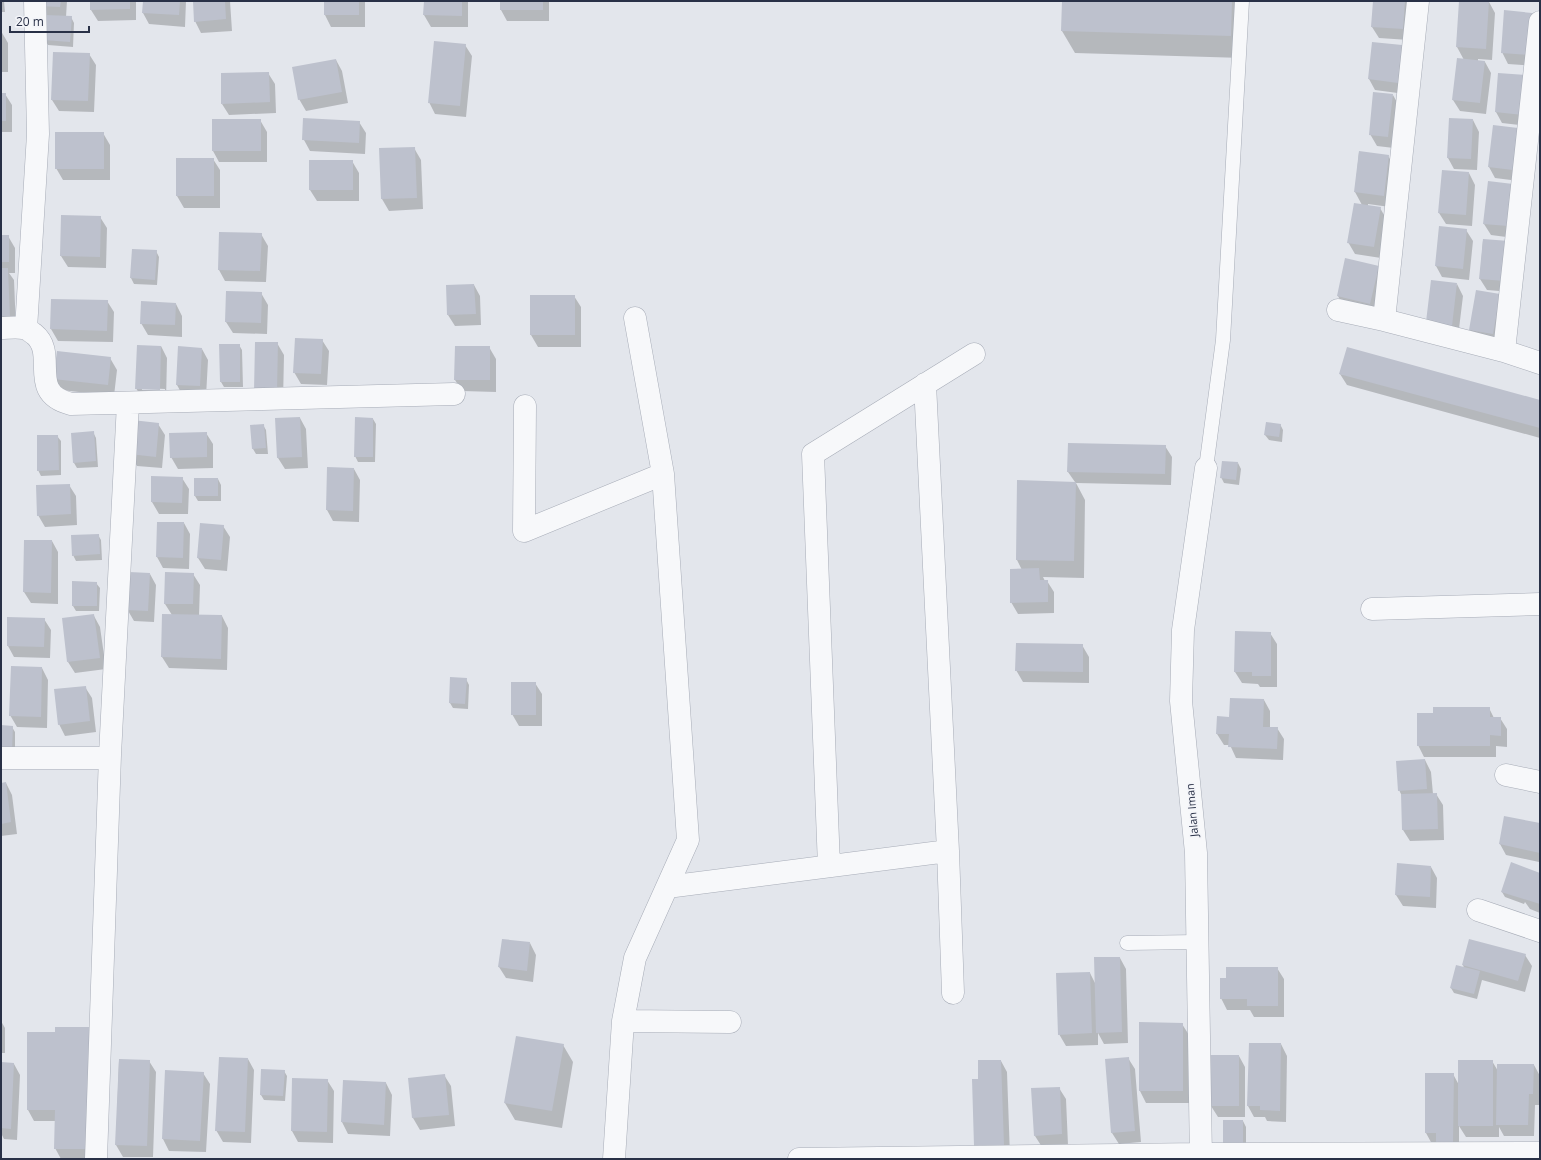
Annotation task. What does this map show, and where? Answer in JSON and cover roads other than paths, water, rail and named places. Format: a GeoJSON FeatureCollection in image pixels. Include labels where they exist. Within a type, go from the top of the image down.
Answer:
{"type":"FeatureCollection","features":[{"type":"Feature","properties":{"kind":"street"},"geometry":{"type":"LineString","coordinates":[[26,328],[38,134],[35,1]]}},
{"type":"Feature","properties":{"kind":"street"},"geometry":{"type":"LineString","coordinates":[[1384,320],[1418,1]]}},
{"type":"Feature","properties":{"kind":"street"},"geometry":{"type":"LineString","coordinates":[[1504,351],[1540,22]]}},
{"type":"Feature","properties":{"kind":"street"},"geometry":{"type":"LineString","coordinates":[[1338,310],[1384,320],[1504,351],[1540,363]]}},
{"type":"Feature","properties":{"kind":"street"},"geometry":{"type":"LineString","coordinates":[[614,1159],[623,1021],[634,958],[688,840],[663,474],[635,318]]}},
{"type":"Feature","properties":{"kind":"street"},"geometry":{"type":"LineString","coordinates":[[1,328],[26,328],[37,337],[44,348],[45,383],[52,396],[60,402],[71,404],[454,394]]}},
{"type":"Feature","properties":{"kind":"street"},"geometry":{"type":"LineString","coordinates":[[829,866],[813,454],[974,354]]}},
{"type":"Feature","properties":{"kind":"street"},"geometry":{"type":"LineString","coordinates":[[925,384],[948,851],[952,993]]}},
{"type":"Feature","properties":{"kind":"street"},"geometry":{"type":"LineString","coordinates":[[96,1159],[110,755],[128,403]]}},
{"type":"Feature","properties":{"kind":"street"},"geometry":{"type":"LineString","coordinates":[[525,406],[524,531],[663,474]]}},
{"type":"Feature","properties":{"kind":"street","name":"Jalan Iman"},"geometry":{"type":"LineString","coordinates":[[1201,1157],[1196,942],[1196,853],[1181,701],[1183,630],[1206,468]]}},
{"type":"Feature","properties":{"kind":"street"},"geometry":{"type":"LineString","coordinates":[[1372,609],[1540,604]]}},
{"type":"Feature","properties":{"kind":"street"},"geometry":{"type":"LineString","coordinates":[[1,758],[106,758],[110,755]]}},
{"type":"Feature","properties":{"kind":"street"},"geometry":{"type":"LineString","coordinates":[[1506,775],[1540,782]]}},
{"type":"Feature","properties":{"kind":"street"},"geometry":{"type":"LineString","coordinates":[[667,887],[948,851]]}},
{"type":"Feature","properties":{"kind":"street"},"geometry":{"type":"LineString","coordinates":[[1478,910],[1540,930]]}},
{"type":"Feature","properties":{"kind":"street"},"geometry":{"type":"LineString","coordinates":[[623,1021],[730,1022]]}},
{"type":"Feature","properties":{"kind":"street"},"geometry":{"type":"LineString","coordinates":[[799,1159],[1201,1157],[1540,1152]]}},
{"type":"Feature","properties":{"kind":"lane"},"geometry":{"type":"LineString","coordinates":[[1206,468],[1223,340],[1242,1]]}},
{"type":"Feature","properties":{"kind":"lane"},"geometry":{"type":"LineString","coordinates":[[1127,943],[1196,942]]}}]}
